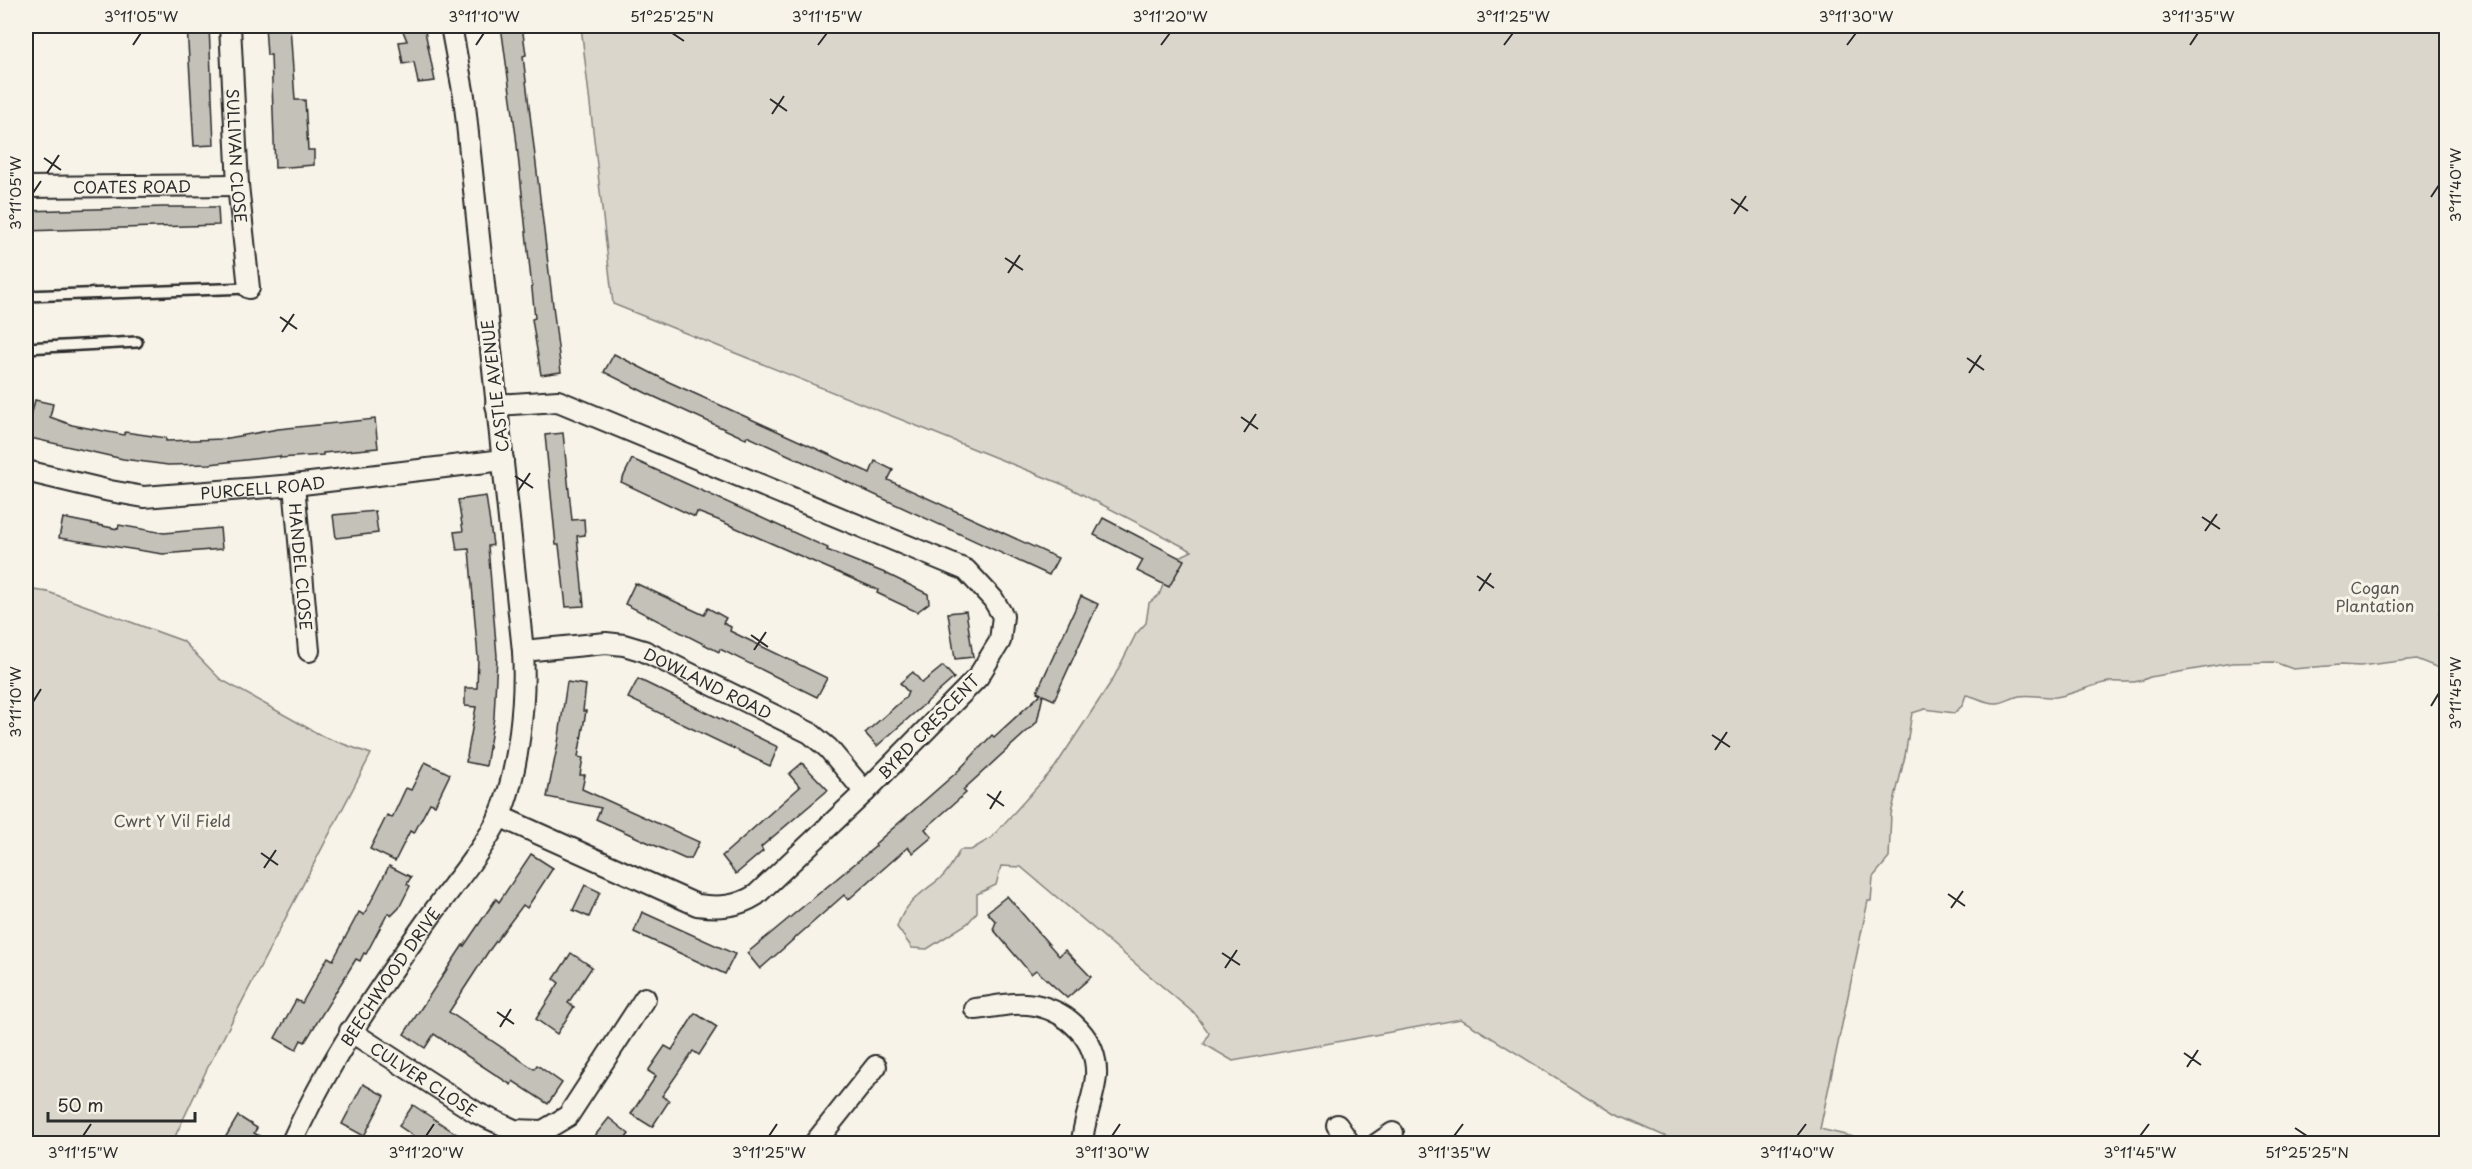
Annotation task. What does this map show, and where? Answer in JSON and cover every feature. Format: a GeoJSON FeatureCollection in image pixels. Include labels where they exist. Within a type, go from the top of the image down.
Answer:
{"type":"FeatureCollection","features":[{"type":"Feature","properties":{"kind":"street","name":"SULLIVAN CLOSE"},"geometry":{"type":"LineString","coordinates":[[230,26],[238,185],[249,288]]}},
{"type":"Feature","properties":{"kind":"street","name":"CASTLE AVENUE"},"geometry":{"type":"LineString","coordinates":[[451,26],[464,96],[523,651],[525,690],[521,722],[514,765],[499,816]]}},
{"type":"Feature","properties":{"kind":"street","name":"COATES ROAD"},"geometry":{"type":"LineString","coordinates":[[26,187],[238,185]]}},
{"type":"Feature","properties":{"kind":"street","name":"BYRD CRESCENT"},"geometry":{"type":"LineString","coordinates":[[496,405],[558,401],[966,570],[993,599],[1003,616],[1000,641],[978,677],[865,792],[756,894],[742,903],[720,907],[697,905],[499,816]]}},
{"type":"Feature","properties":{"kind":"street","name":"PURCELL ROAD"},"geometry":{"type":"LineString","coordinates":[[26,471],[110,492],[144,497],[294,485],[503,460]]}},
{"type":"Feature","properties":{"kind":"street","name":"HANDEL CLOSE"},"geometry":{"type":"LineString","coordinates":[[294,485],[309,651]]}},
{"type":"Feature","properties":{"kind":"street","name":"DOWLAND ROAD"},"geometry":{"type":"LineString","coordinates":[[523,651],[606,643],[644,651],[810,733],[828,748],[865,792]]}},
{"type":"Feature","properties":{"kind":"street","name":"BEECHWOOD DRIVE"},"geometry":{"type":"LineString","coordinates":[[291,1143],[315,1091],[350,1031],[499,816]]}},
{"type":"Feature","properties":{"kind":"street","name":"CULVER CLOSE"},"geometry":{"type":"LineString","coordinates":[[350,1031],[497,1124],[514,1130],[543,1131],[568,1116],[645,998]]}},
{"type":"Feature","properties":{"kind":"street"},"geometry":{"type":"LineString","coordinates":[[975,1009],[1035,1005],[1070,1020],[1084,1034],[1096,1061],[1096,1079],[1082,1143]]}},
{"type":"Feature","properties":{"kind":"street"},"geometry":{"type":"LineString","coordinates":[[814,1143],[876,1066]]}},
{"type":"Feature","properties":{"kind":"street"},"geometry":{"type":"LineString","coordinates":[[1337,1125],[1350,1143]]}},
{"type":"Feature","properties":{"kind":"street"},"geometry":{"type":"LineString","coordinates":[[1377,1143],[1393,1132]]}},
{"type":"Feature","properties":{"kind":"lane"},"geometry":{"type":"LineString","coordinates":[[26,296],[249,288]]}},
{"type":"Feature","properties":{"kind":"lane"},"geometry":{"type":"LineString","coordinates":[[26,348],[137,342]]}},
{"type":"Feature","properties":{"kind":"green space","name":"Cogan Plantation"},"geometry":{"type":"Polygon","coordinates":[[[581,26],[2446,26],[2446,591],[2439,613],[2446,617],[2446,671],[2416,659],[2360,666],[2339,665],[2293,669],[2274,662],[2232,663],[2150,677],[2135,682],[2109,682],[2056,697],[2024,696],[1993,703],[1966,695],[1962,706],[1954,713],[1925,709],[1912,713],[1905,756],[1891,814],[1889,858],[1873,877],[1871,901],[1868,901],[1820,1129],[1879,1143],[1680,1143],[1615,1114],[1461,1019],[1233,1061],[1204,1044],[1209,1033],[1196,1015],[1021,867],[1001,866],[996,885],[977,894],[977,912],[968,923],[927,949],[912,948],[897,927],[909,905],[944,875],[960,850],[971,850],[991,838],[1055,767],[1113,679],[1136,634],[1146,623],[1149,603],[1159,595],[1173,560],[1192,551],[1064,485],[613,304],[581,26]]]}},
{"type":"Feature","properties":{"kind":"green space","name":"Cwrt Y Vil Field"},"geometry":{"type":"Polygon","coordinates":[[[26,589],[48,592],[183,641],[220,679],[324,737],[371,754],[207,1069],[172,1143],[26,1143],[26,589]]]}},
{"type":"Feature","properties":{"kind":"building"},"geometry":{"type":"Polygon","coordinates":[[[187,26],[209,26],[214,145],[194,146],[187,26]]]}},
{"type":"Feature","properties":{"kind":"building"},"geometry":{"type":"Polygon","coordinates":[[[265,26],[290,26],[295,100],[305,100],[308,150],[314,150],[314,165],[275,168],[271,55],[267,55],[265,26]]]}},
{"type":"Feature","properties":{"kind":"building"},"geometry":{"type":"Polygon","coordinates":[[[401,26],[424,26],[435,81],[418,83],[414,62],[403,64],[399,42],[407,41],[401,26]]]}},
{"type":"Feature","properties":{"kind":"building"},"geometry":{"type":"Polygon","coordinates":[[[501,26],[522,26],[526,55],[523,56],[561,372],[541,375],[532,319],[535,318],[516,136],[501,26]]]}},
{"type":"Feature","properties":{"kind":"building"},"geometry":{"type":"Polygon","coordinates":[[[218,207],[219,225],[26,231],[26,211],[218,207]]]}},
{"type":"Feature","properties":{"kind":"building"},"geometry":{"type":"Polygon","coordinates":[[[614,354],[669,382],[870,473],[875,461],[893,470],[888,480],[1058,558],[1049,575],[747,436],[746,439],[604,372],[614,354]]]}},
{"type":"Feature","properties":{"kind":"building"},"geometry":{"type":"Polygon","coordinates":[[[35,400],[53,404],[50,417],[72,425],[124,435],[125,432],[166,438],[166,441],[223,439],[278,429],[375,419],[378,448],[210,464],[168,465],[123,459],[26,437],[35,400]]]}},
{"type":"Feature","properties":{"kind":"building"},"geometry":{"type":"Polygon","coordinates":[[[563,433],[572,520],[584,519],[585,535],[577,536],[584,606],[566,607],[559,545],[556,545],[545,435],[563,433]]]}},
{"type":"Feature","properties":{"kind":"building"},"geometry":{"type":"Polygon","coordinates":[[[632,459],[828,548],[827,550],[885,573],[928,594],[929,603],[917,612],[877,593],[878,590],[718,520],[697,512],[695,517],[621,482],[632,459]]]}},
{"type":"Feature","properties":{"kind":"building"},"geometry":{"type":"Polygon","coordinates":[[[486,496],[493,545],[488,546],[497,656],[494,717],[486,766],[466,762],[476,707],[465,706],[465,688],[477,688],[478,658],[469,549],[457,550],[454,532],[463,531],[458,500],[486,496]]]}},
{"type":"Feature","properties":{"kind":"building"},"geometry":{"type":"Polygon","coordinates":[[[375,511],[378,533],[336,538],[333,515],[375,511]]]}},
{"type":"Feature","properties":{"kind":"building"},"geometry":{"type":"Polygon","coordinates":[[[63,518],[118,529],[119,525],[164,533],[220,528],[222,549],[163,554],[59,538],[63,518]]]}},
{"type":"Feature","properties":{"kind":"building"},"geometry":{"type":"Polygon","coordinates":[[[1103,518],[1184,560],[1169,587],[1137,571],[1143,560],[1094,535],[1103,518]]]}},
{"type":"Feature","properties":{"kind":"building"},"geometry":{"type":"Polygon","coordinates":[[[635,583],[704,615],[708,608],[726,618],[723,623],[731,627],[730,631],[827,678],[817,697],[720,649],[719,652],[625,604],[635,583]]]}},
{"type":"Feature","properties":{"kind":"building"},"geometry":{"type":"Polygon","coordinates":[[[1081,596],[1098,604],[1054,700],[1043,695],[1037,722],[963,790],[966,793],[925,829],[932,837],[913,853],[908,847],[848,900],[844,895],[760,969],[747,953],[876,846],[875,844],[957,772],[992,735],[994,737],[1041,694],[1037,692],[1081,596]]]}},
{"type":"Feature","properties":{"kind":"building"},"geometry":{"type":"Polygon","coordinates":[[[966,611],[973,657],[955,659],[948,613],[966,611]]]}},
{"type":"Feature","properties":{"kind":"building"},"geometry":{"type":"Polygon","coordinates":[[[943,666],[954,678],[877,746],[865,733],[906,697],[908,692],[900,683],[913,672],[922,683],[943,666]]]}},
{"type":"Feature","properties":{"kind":"building"},"geometry":{"type":"Polygon","coordinates":[[[638,679],[778,747],[770,766],[628,698],[638,679]]]}},
{"type":"Feature","properties":{"kind":"building"},"geometry":{"type":"Polygon","coordinates":[[[567,682],[586,685],[583,711],[586,711],[578,757],[583,758],[580,775],[585,775],[582,789],[699,842],[691,859],[685,859],[596,819],[601,808],[547,797],[567,682]]]}},
{"type":"Feature","properties":{"kind":"building"},"geometry":{"type":"Polygon","coordinates":[[[425,762],[450,774],[435,805],[430,803],[414,833],[410,831],[395,861],[370,849],[387,815],[392,818],[406,788],[411,790],[425,762]]]}},
{"type":"Feature","properties":{"kind":"building"},"geometry":{"type":"Polygon","coordinates":[[[802,763],[828,790],[761,847],[763,851],[736,874],[722,856],[800,787],[789,774],[802,763]]]}},
{"type":"Feature","properties":{"kind":"building"},"geometry":{"type":"Polygon","coordinates":[[[531,854],[553,868],[527,908],[523,905],[488,952],[449,1012],[534,1069],[537,1065],[562,1083],[548,1104],[513,1081],[511,1085],[434,1034],[425,1048],[404,1034],[463,945],[496,899],[499,902],[531,854]]]}},
{"type":"Feature","properties":{"kind":"building"},"geometry":{"type":"Polygon","coordinates":[[[389,866],[411,877],[407,884],[410,886],[399,908],[392,915],[388,913],[366,954],[364,953],[360,961],[356,959],[305,1042],[301,1040],[296,1050],[275,1038],[296,1000],[302,1003],[328,957],[333,960],[359,912],[364,915],[389,866]]]}},
{"type":"Feature","properties":{"kind":"building"},"geometry":{"type":"Polygon","coordinates":[[[585,885],[600,892],[589,917],[573,910],[585,885]]]}},
{"type":"Feature","properties":{"kind":"building"},"geometry":{"type":"Polygon","coordinates":[[[1007,896],[1059,956],[1065,950],[1091,977],[1067,998],[1036,970],[1031,974],[993,929],[996,922],[987,912],[1007,896]]]}},
{"type":"Feature","properties":{"kind":"building"},"geometry":{"type":"Polygon","coordinates":[[[642,912],[735,954],[725,974],[634,932],[642,912]]]}},
{"type":"Feature","properties":{"kind":"building"},"geometry":{"type":"Polygon","coordinates":[[[571,953],[592,967],[568,1003],[574,1007],[557,1034],[536,1019],[559,983],[554,979],[571,953]]]}},
{"type":"Feature","properties":{"kind":"building"},"geometry":{"type":"Polygon","coordinates":[[[695,1013],[717,1027],[699,1055],[693,1051],[662,1096],[669,1101],[652,1127],[631,1114],[656,1076],[648,1071],[665,1046],[672,1050],[695,1013]]]}},
{"type":"Feature","properties":{"kind":"building"},"geometry":{"type":"Polygon","coordinates":[[[363,1084],[385,1096],[364,1136],[342,1124],[363,1084]]]}},
{"type":"Feature","properties":{"kind":"building"},"geometry":{"type":"Polygon","coordinates":[[[413,1105],[470,1143],[424,1143],[399,1126],[413,1105]]]}},
{"type":"Feature","properties":{"kind":"building"},"geometry":{"type":"Polygon","coordinates":[[[238,1116],[257,1128],[254,1133],[272,1143],[222,1143],[238,1116]]]}},
{"type":"Feature","properties":{"kind":"building"},"geometry":{"type":"Polygon","coordinates":[[[609,1118],[629,1134],[622,1143],[589,1143],[609,1118]]]}}]}
